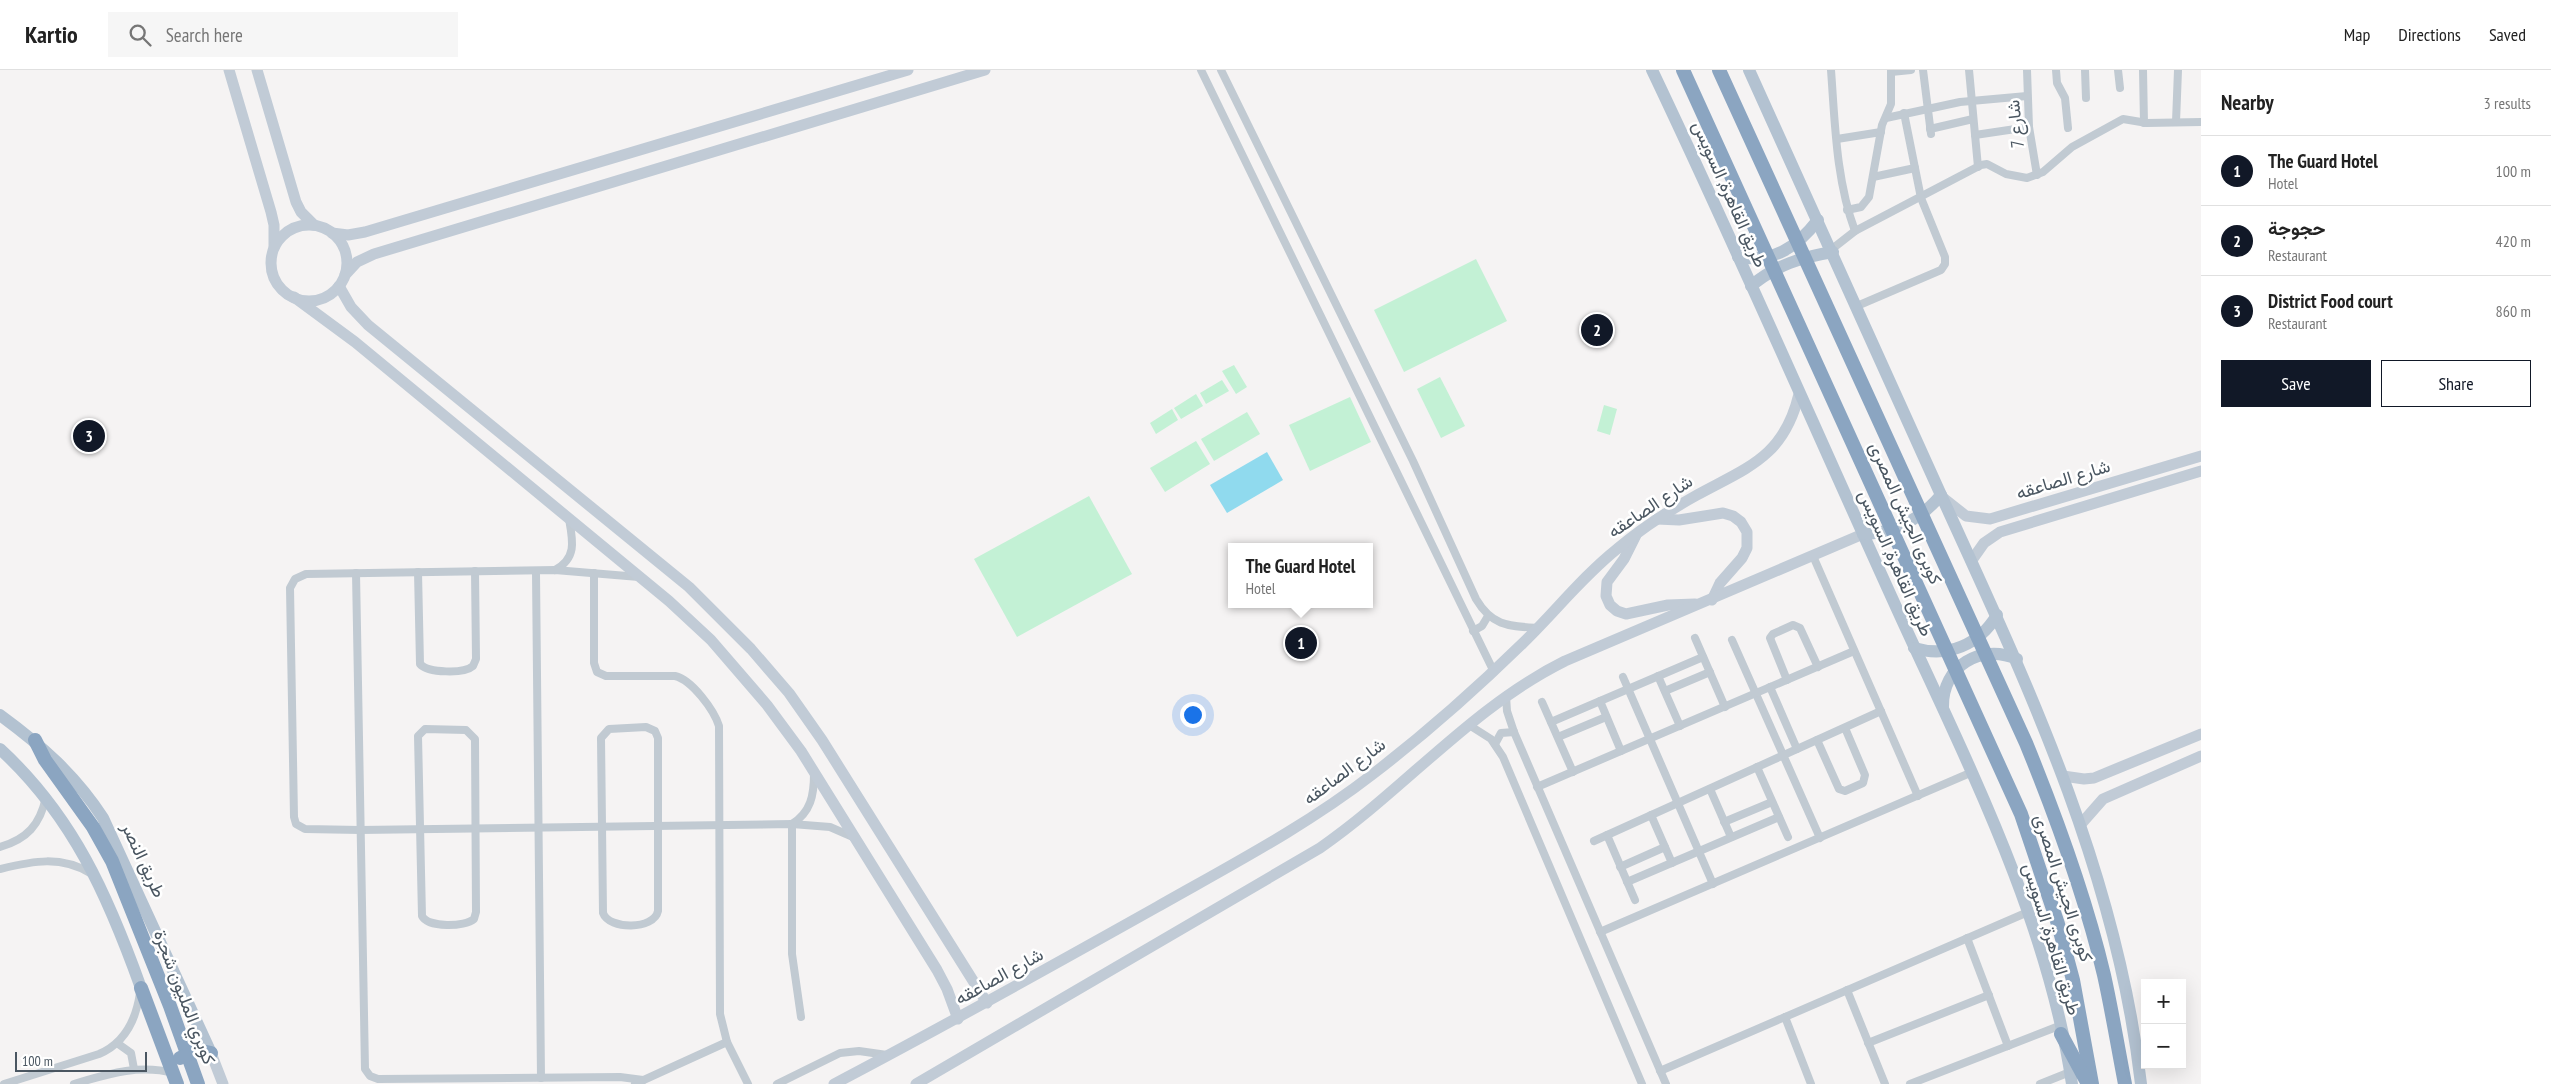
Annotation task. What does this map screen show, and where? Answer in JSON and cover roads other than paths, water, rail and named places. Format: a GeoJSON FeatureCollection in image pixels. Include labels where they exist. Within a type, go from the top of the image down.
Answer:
{"type":"FeatureCollection","features":[{"type":"Feature","properties":{"kind":"highway","name":"كوبرى الجيش المصرى"},"geometry":{"type":"LineString","coordinates":[[1683,70],[2013,797],[2041,868],[2073,980]]}},
{"type":"Feature","properties":{"kind":"highway","name":"كوبرى الجيش المصرى"},"geometry":{"type":"LineString","coordinates":[[1719,70],[2026,743],[2070,858],[2104,975]]}},
{"type":"Feature","properties":{"kind":"highway","name":"كوبري المليون شجرة"},"geometry":{"type":"LineString","coordinates":[[36,740],[45,760],[93,827],[112,861],[170,1006],[198,1084]]}},
{"type":"Feature","properties":{"kind":"highway","name":"طريق القاهرة, السويس"},"geometry":{"type":"LineString","coordinates":[[2104,975],[2125,1084]]}},
{"type":"Feature","properties":{"kind":"highway","name":"طريق القاهرة, السويس"},"geometry":{"type":"LineString","coordinates":[[2073,980],[2092,1084]]}},
{"type":"Feature","properties":{"kind":"highway"},"geometry":{"type":"LineString","coordinates":[[141,988],[175,1079]]}},
{"type":"Feature","properties":{"kind":"highway"},"geometry":{"type":"LineString","coordinates":[[2060,1030],[2088,1084]]}},
{"type":"Feature","properties":{"kind":"highway"},"geometry":{"type":"LineString","coordinates":[[175,1079],[176,1066],[184,1055],[197,1050],[212,1053]]}},
{"type":"Feature","properties":{"kind":"main road","name":"طريق القاهرة, السويس"},"geometry":{"type":"LineString","coordinates":[[1652,70],[1943,709],[2006,854],[2028,912],[2071,1078]]}},
{"type":"Feature","properties":{"kind":"main road"},"geometry":{"type":"LineString","coordinates":[[1749,70],[2017,659],[2064,776],[2099,880],[2121,964],[2142,1084]]}},
{"type":"Feature","properties":{"kind":"main road"},"geometry":{"type":"LineString","coordinates":[[1738,257],[1765,258],[1783,252],[1798,242],[1818,220]]}},
{"type":"Feature","properties":{"kind":"main road"},"geometry":{"type":"LineString","coordinates":[[1752,286],[1769,273],[1788,263],[1832,251]]}},
{"type":"Feature","properties":{"kind":"main road"},"geometry":{"type":"LineString","coordinates":[[1863,534],[1879,533],[1903,526],[1924,514],[1941,495]]}},
{"type":"Feature","properties":{"kind":"main road"},"geometry":{"type":"LineString","coordinates":[[1914,648],[1934,652],[1962,647],[1979,638],[1997,615]]}},
{"type":"Feature","properties":{"kind":"main road"},"geometry":{"type":"LineString","coordinates":[[1943,709],[1947,682],[1965,661],[1990,653],[2017,659]]}},
{"type":"Feature","properties":{"kind":"main road","name":"طريق النصر"},"geometry":{"type":"LineString","coordinates":[[0,715],[36,740],[79,783],[107,825],[212,1053]]}},
{"type":"Feature","properties":{"kind":"main road"},"geometry":{"type":"LineString","coordinates":[[0,749],[46,798],[73,835],[96,876],[122,934],[141,988]]}},
{"type":"Feature","properties":{"kind":"street"},"geometry":{"type":"LineString","coordinates":[[229,70],[271,212],[274,225],[272,267],[274,277],[279,285],[355,342],[570,519],[690,620],[730,661],[784,728],[814,772],[940,975],[958,1019]]}},
{"type":"Feature","properties":{"kind":"street"},"geometry":{"type":"LineString","coordinates":[[257,70],[296,202],[301,212],[314,225],[332,233],[348,235],[365,232],[908,70]]}},
{"type":"Feature","properties":{"kind":"street"},"geometry":{"type":"LineString","coordinates":[[294,298],[304,300],[323,298],[339,286],[345,275],[357,262],[374,254],[985,70]]}},
{"type":"Feature","properties":{"kind":"street"},"geometry":{"type":"LineString","coordinates":[[1201,70],[1494,672]]}},
{"type":"Feature","properties":{"kind":"street"},"geometry":{"type":"LineString","coordinates":[[1221,70],[1413,461],[1476,598],[1488,616],[1508,626],[1538,628]]}},
{"type":"Feature","properties":{"kind":"street"},"geometry":{"type":"LineString","coordinates":[[1832,70],[1837,139],[1847,210],[1855,231]]}},
{"type":"Feature","properties":{"kind":"street"},"geometry":{"type":"LineString","coordinates":[[1847,210],[1861,208],[1866,204],[1881,132],[1890,104],[1892,71],[1911,70]]}},
{"type":"Feature","properties":{"kind":"street"},"geometry":{"type":"LineString","coordinates":[[1923,70],[1931,131],[1973,119]]}},
{"type":"Feature","properties":{"kind":"street"},"geometry":{"type":"LineString","coordinates":[[1969,70],[1978,167]]}},
{"type":"Feature","properties":{"kind":"street","name":"شارع 7"},"geometry":{"type":"LineString","coordinates":[[2026,70],[2029,127],[2037,175]]}},
{"type":"Feature","properties":{"kind":"street"},"geometry":{"type":"LineString","coordinates":[[2056,70],[2057,83],[2065,98],[2068,128]]}},
{"type":"Feature","properties":{"kind":"street"},"geometry":{"type":"LineString","coordinates":[[2085,70],[2086,98]]}},
{"type":"Feature","properties":{"kind":"street"},"geometry":{"type":"LineString","coordinates":[[2118,70],[2120,88]]}},
{"type":"Feature","properties":{"kind":"street"},"geometry":{"type":"LineString","coordinates":[[2143,70],[2144,123]]}},
{"type":"Feature","properties":{"kind":"street"},"geometry":{"type":"LineString","coordinates":[[2176,122],[2178,70]]}},
{"type":"Feature","properties":{"kind":"street"},"geometry":{"type":"LineString","coordinates":[[1886,118],[1927,108],[1972,101],[2027,96]]}},
{"type":"Feature","properties":{"kind":"street"},"geometry":{"type":"LineString","coordinates":[[1857,306],[1943,267],[1945,257],[1921,198],[1904,113]]}},
{"type":"Feature","properties":{"kind":"street"},"geometry":{"type":"LineString","coordinates":[[1832,251],[1855,231],[1978,167],[1987,164],[2006,174],[2020,177],[2037,175],[2048,169],[2072,148],[2118,121],[2126,119],[2144,123],[2201,122]]}},
{"type":"Feature","properties":{"kind":"street"},"geometry":{"type":"LineString","coordinates":[[1975,135],[2029,127]]}},
{"type":"Feature","properties":{"kind":"street"},"geometry":{"type":"LineString","coordinates":[[1837,139],[1881,132]]}},
{"type":"Feature","properties":{"kind":"street"},"geometry":{"type":"LineString","coordinates":[[1873,177],[1915,168]]}},
{"type":"Feature","properties":{"kind":"street"},"geometry":{"type":"LineString","coordinates":[[274,248],[286,232],[304,225],[314,225]]}},
{"type":"Feature","properties":{"kind":"street"},"geometry":{"type":"LineString","coordinates":[[332,233],[344,247],[346,256],[345,275]]}},
{"type":"Feature","properties":{"kind":"street"},"geometry":{"type":"LineString","coordinates":[[339,286],[351,307],[368,325],[689,587],[751,648],[789,693],[822,740],[987,1003]]}},
{"type":"Feature","properties":{"kind":"street","name":"شارع الصاعقه"},"geometry":{"type":"LineString","coordinates":[[834,1084],[958,1019],[1262,848],[1313,816],[1374,773],[1494,672],[1580,582],[1636,533],[1657,519],[1746,469],[1765,455],[1787,427],[1800,394]]}},
{"type":"Feature","properties":{"kind":"street","name":"شارع الصاعقه"},"geometry":{"type":"LineString","coordinates":[[1941,495],[1960,513],[1978,519],[1996,518],[2201,456]]}},
{"type":"Feature","properties":{"kind":"street","name":"شارع الصاعقه"},"geometry":{"type":"LineString","coordinates":[[1972,560],[1984,543],[1994,535],[2201,471]]}},
{"type":"Feature","properties":{"kind":"street"},"geometry":{"type":"LineString","coordinates":[[2031,507],[2036,521]]}},
{"type":"Feature","properties":{"kind":"street"},"geometry":{"type":"LineString","coordinates":[[1657,519],[1679,520],[1723,513],[1733,516],[1741,522],[1747,532],[1747,548],[1742,558],[1720,582],[1707,602]]}},
{"type":"Feature","properties":{"kind":"street"},"geometry":{"type":"LineString","coordinates":[[555,570],[566,562],[572,551],[570,519]]}},
{"type":"Feature","properties":{"kind":"street"},"geometry":{"type":"LineString","coordinates":[[1636,533],[1629,551],[1606,582],[1606,596],[1610,605],[1617,611],[1626,614],[1668,605],[1707,602]]}},
{"type":"Feature","properties":{"kind":"street"},"geometry":{"type":"LineString","coordinates":[[916,1084],[1300,861],[1380,804],[1506,696],[1565,661],[1863,534]]}},
{"type":"Feature","properties":{"kind":"street"},"geometry":{"type":"LineString","coordinates":[[1813,556],[1918,796]]}},
{"type":"Feature","properties":{"kind":"street"},"geometry":{"type":"LineString","coordinates":[[639,577],[555,570],[302,575],[291,585],[290,598],[294,820],[299,827],[305,829],[360,830],[792,824],[830,827],[855,838]]}},
{"type":"Feature","properties":{"kind":"street"},"geometry":{"type":"LineString","coordinates":[[418,572],[420,664],[431,670],[466,670],[473,666],[476,659],[476,571]]}},
{"type":"Feature","properties":{"kind":"street"},"geometry":{"type":"LineString","coordinates":[[356,573],[363,1065],[367,1073],[378,1079],[541,1078],[599,1081],[644,1080]]}},
{"type":"Feature","properties":{"kind":"street"},"geometry":{"type":"LineString","coordinates":[[536,573],[541,1078]]}},
{"type":"Feature","properties":{"kind":"street"},"geometry":{"type":"LineString","coordinates":[[594,573],[594,663],[598,672],[606,676],[679,677],[688,682],[713,712],[720,732],[720,1005],[722,1024],[727,1042],[748,1084]]}},
{"type":"Feature","properties":{"kind":"street"},"geometry":{"type":"LineString","coordinates":[[1473,631],[1482,626],[1488,616]]}},
{"type":"Feature","properties":{"kind":"street"},"geometry":{"type":"LineString","coordinates":[[1788,680],[1770,638],[1773,634],[1793,625],[1800,628],[1818,667]]}},
{"type":"Feature","properties":{"kind":"street"},"geometry":{"type":"LineString","coordinates":[[1695,638],[1725,707]]}},
{"type":"Feature","properties":{"kind":"street"},"geometry":{"type":"LineString","coordinates":[[1732,640],[1820,838]]}},
{"type":"Feature","properties":{"kind":"street"},"geometry":{"type":"LineString","coordinates":[[1537,787],[1854,651]]}},
{"type":"Feature","properties":{"kind":"street"},"geometry":{"type":"LineString","coordinates":[[1551,722],[1703,657]]}},
{"type":"Feature","properties":{"kind":"street"},"geometry":{"type":"LineString","coordinates":[[1665,691],[1710,672]]}},
{"type":"Feature","properties":{"kind":"street"},"geometry":{"type":"LineString","coordinates":[[1658,676],[1680,726]]}},
{"type":"Feature","properties":{"kind":"street"},"geometry":{"type":"LineString","coordinates":[[1623,677],[1713,884]]}},
{"type":"Feature","properties":{"kind":"street"},"geometry":{"type":"LineString","coordinates":[[1770,688],[1797,749]]}},
{"type":"Feature","properties":{"kind":"street"},"geometry":{"type":"LineString","coordinates":[[1506,696],[1508,718],[1666,1084]]}},
{"type":"Feature","properties":{"kind":"street"},"geometry":{"type":"LineString","coordinates":[[1542,702],[1573,772]]}},
{"type":"Feature","properties":{"kind":"street"},"geometry":{"type":"LineString","coordinates":[[1600,702],[1621,751]]}},
{"type":"Feature","properties":{"kind":"street"},"geometry":{"type":"LineString","coordinates":[[1594,841],[1881,711]]}},
{"type":"Feature","properties":{"kind":"street"},"geometry":{"type":"LineString","coordinates":[[1558,737],[1606,716]]}},
{"type":"Feature","properties":{"kind":"street"},"geometry":{"type":"LineString","coordinates":[[1469,726],[1481,731],[1495,744],[1549,862],[1642,1084]]}},
{"type":"Feature","properties":{"kind":"street"},"geometry":{"type":"LineString","coordinates":[[646,727],[655,732],[658,738],[658,825],[658,911],[656,918],[651,923],[614,924],[604,917],[602,826],[602,735],[612,728],[646,727]]}},
{"type":"Feature","properties":{"kind":"street"},"geometry":{"type":"LineString","coordinates":[[426,728],[462,729],[469,731],[474,736],[475,916],[466,923],[432,924],[425,922],[421,913],[420,829],[418,736],[426,728]]}},
{"type":"Feature","properties":{"kind":"street"},"geometry":{"type":"LineString","coordinates":[[1817,740],[1839,789],[1845,790],[1863,783],[1865,775],[1845,728]]}},
{"type":"Feature","properties":{"kind":"street"},"geometry":{"type":"LineString","coordinates":[[1495,744],[1501,733],[1514,732]]}},
{"type":"Feature","properties":{"kind":"street"},"geometry":{"type":"LineString","coordinates":[[2064,776],[2079,779],[2094,778],[2201,734]]}},
{"type":"Feature","properties":{"kind":"street"},"geometry":{"type":"LineString","coordinates":[[2081,824],[2103,799],[2201,756]]}},
{"type":"Feature","properties":{"kind":"street"},"geometry":{"type":"LineString","coordinates":[[1757,767],[1788,837]]}},
{"type":"Feature","properties":{"kind":"street"},"geometry":{"type":"LineString","coordinates":[[2120,768],[2128,787]]}},
{"type":"Feature","properties":{"kind":"street"},"geometry":{"type":"LineString","coordinates":[[802,1017],[792,954],[792,824],[809,807],[814,791],[814,772]]}},
{"type":"Feature","properties":{"kind":"street"},"geometry":{"type":"LineString","coordinates":[[1600,932],[1970,773]]}},
{"type":"Feature","properties":{"kind":"street"},"geometry":{"type":"LineString","coordinates":[[1710,789],[1731,837]]}},
{"type":"Feature","properties":{"kind":"street"},"geometry":{"type":"LineString","coordinates":[[0,847],[27,835],[43,812],[46,798]]}},
{"type":"Feature","properties":{"kind":"street"},"geometry":{"type":"LineString","coordinates":[[1724,822],[1772,802]]}},
{"type":"Feature","properties":{"kind":"street"},"geometry":{"type":"LineString","coordinates":[[1652,815],[1672,863]]}},
{"type":"Feature","properties":{"kind":"street"},"geometry":{"type":"LineString","coordinates":[[1627,882],[1779,817]]}},
{"type":"Feature","properties":{"kind":"street"},"geometry":{"type":"LineString","coordinates":[[1607,835],[1634,900]]}},
{"type":"Feature","properties":{"kind":"street"},"geometry":{"type":"LineString","coordinates":[[1620,867],[1665,847]]}},
{"type":"Feature","properties":{"kind":"street"},"geometry":{"type":"LineString","coordinates":[[0,869],[48,860],[73,864],[96,876]]}},
{"type":"Feature","properties":{"kind":"street"},"geometry":{"type":"LineString","coordinates":[[1660,1071],[2028,912]]}},
{"type":"Feature","properties":{"kind":"street"},"geometry":{"type":"LineString","coordinates":[[1966,938],[2008,1046]]}},
{"type":"Feature","properties":{"kind":"street"},"geometry":{"type":"LineString","coordinates":[[4,1084],[99,1054],[117,1043],[128,1030],[136,1014],[141,988]]}},
{"type":"Feature","properties":{"kind":"street"},"geometry":{"type":"LineString","coordinates":[[1847,990],[1885,1084]]}},
{"type":"Feature","properties":{"kind":"street"},"geometry":{"type":"LineString","coordinates":[[1868,1043],[1989,995]]}},
{"type":"Feature","properties":{"kind":"street"},"geometry":{"type":"LineString","coordinates":[[1784,1017],[1811,1084]]}},
{"type":"Feature","properties":{"kind":"street"},"geometry":{"type":"LineString","coordinates":[[1910,1084],[2008,1046],[2060,1030]]}},
{"type":"Feature","properties":{"kind":"street"},"geometry":{"type":"LineString","coordinates":[[635,1084],[727,1042]]}},
{"type":"Feature","properties":{"kind":"street"},"geometry":{"type":"LineString","coordinates":[[117,1043],[130,1053],[134,1069]]}},
{"type":"Feature","properties":{"kind":"street"},"geometry":{"type":"LineString","coordinates":[[777,1084],[840,1053],[859,1051],[889,1055]]}},
{"type":"Feature","properties":{"kind":"street"},"geometry":{"type":"LineString","coordinates":[[212,1053],[223,1084]]}},
{"type":"Feature","properties":{"kind":"street"},"geometry":{"type":"LineString","coordinates":[[74,1084],[134,1069],[151,1069],[175,1079]]}},
{"type":"Feature","properties":{"kind":"street"},"geometry":{"type":"LineString","coordinates":[[2040,1084],[2071,1078]]}},
{"type":"Feature","properties":{"kind":"water"},"geometry":{"type":"Polygon","coordinates":[[[1267,452],[1283,480],[1227,513],[1210,485],[1267,452]]]}},
{"type":"Feature","properties":{"kind":"place","name":"حجوجة"},"geometry":{"type":"Point","coordinates":[1597,330]}},
{"type":"Feature","properties":{"kind":"place","name":"District Food court"},"geometry":{"type":"Point","coordinates":[89,436]}},
{"type":"Feature","properties":{"kind":"place","name":"The Guard Hotel"},"geometry":{"type":"Point","coordinates":[1301,643]}}]}
